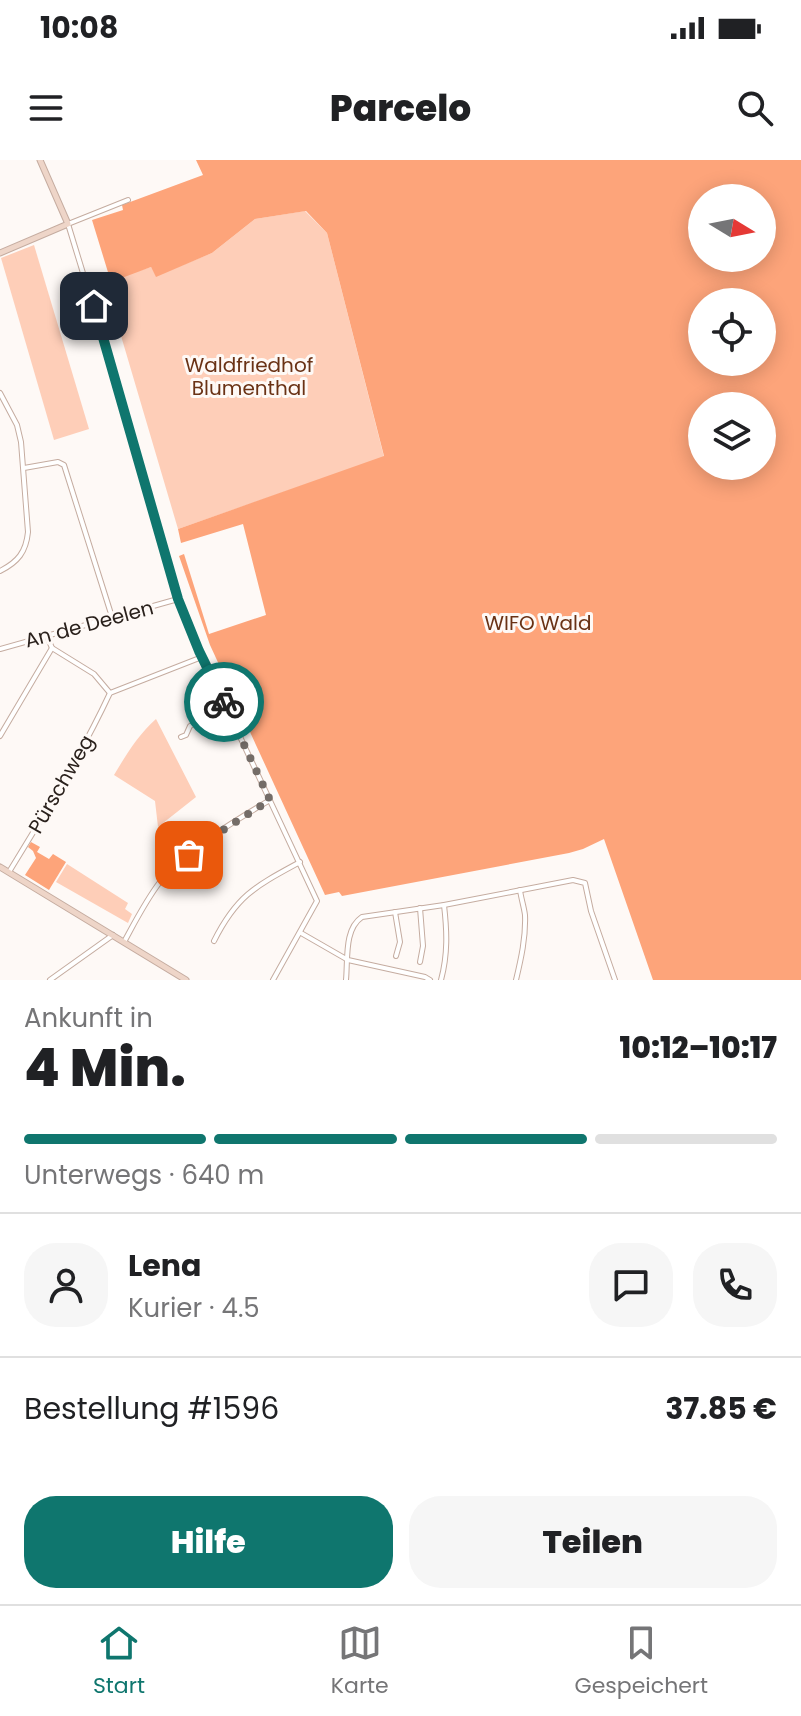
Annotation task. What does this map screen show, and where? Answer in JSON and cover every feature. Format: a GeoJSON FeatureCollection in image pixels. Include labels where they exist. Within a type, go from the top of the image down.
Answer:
{"type":"FeatureCollection","features":[{"type":"Feature","properties":{"kind":"main road"},"geometry":{"type":"LineString","coordinates":[[0,253],[68,224],[40,160]]}},
{"type":"Feature","properties":{"kind":"main road"},"geometry":{"type":"LineString","coordinates":[[0,867],[186,980]]}},
{"type":"Feature","properties":{"kind":"street"},"geometry":{"type":"LineString","coordinates":[[128,200],[68,224],[178,599],[202,657],[317,901],[273,980]]}},
{"type":"Feature","properties":{"kind":"street"},"geometry":{"type":"LineString","coordinates":[[0,393],[17,425],[21,442],[28,532],[19,559],[0,571]]}},
{"type":"Feature","properties":{"kind":"street"},"geometry":{"type":"LineString","coordinates":[[24,468],[53,462],[64,465],[112,617]]}},
{"type":"Feature","properties":{"kind":"street","name":"An de Deelen"},"geometry":{"type":"LineString","coordinates":[[0,649],[178,599]]}},
{"type":"Feature","properties":{"kind":"street"},"geometry":{"type":"LineString","coordinates":[[47,636],[52,648],[85,668],[110,693],[202,657]]}},
{"type":"Feature","properties":{"kind":"street"},"geometry":{"type":"LineString","coordinates":[[0,736],[52,648]]}},
{"type":"Feature","properties":{"kind":"street","name":"Pürschweg"},"geometry":{"type":"LineString","coordinates":[[9,872],[75,764],[110,693]]}},
{"type":"Feature","properties":{"kind":"street"},"geometry":{"type":"LineString","coordinates":[[181,737],[186,735],[190,726],[226,706]]}},
{"type":"Feature","properties":{"kind":"street"},"geometry":{"type":"LineString","coordinates":[[124,942],[159,883],[173,869],[223,830],[270,800]]}},
{"type":"Feature","properties":{"kind":"street"},"geometry":{"type":"LineString","coordinates":[[214,941],[238,902],[300,862]]}},
{"type":"Feature","properties":{"kind":"street"},"geometry":{"type":"LineString","coordinates":[[346,980],[349,933],[362,917],[573,880],[585,883],[591,911],[615,980]]}},
{"type":"Feature","properties":{"kind":"street"},"geometry":{"type":"LineString","coordinates":[[516,980],[524,947],[525,917],[520,890]]}},
{"type":"Feature","properties":{"kind":"street"},"geometry":{"type":"LineString","coordinates":[[441,980],[447,940],[444,905]]}},
{"type":"Feature","properties":{"kind":"street"},"geometry":{"type":"LineString","coordinates":[[420,908],[423,946],[420,962]]}},
{"type":"Feature","properties":{"kind":"street"},"geometry":{"type":"LineString","coordinates":[[395,912],[400,942],[396,956]]}},
{"type":"Feature","properties":{"kind":"street"},"geometry":{"type":"LineString","coordinates":[[301,933],[348,960],[430,980]]}},
{"type":"Feature","properties":{"kind":"street"},"geometry":{"type":"LineString","coordinates":[[50,980],[113,935]]}},
{"type":"Feature","properties":{"kind":"green space","name":"Waldfriedhof Blumenthal"},"geometry":{"type":"Polygon","coordinates":[[[305,211],[327,233],[384,457],[178,529],[106,285],[151,267],[156,276],[212,253],[255,219],[305,211]]]}},
{"type":"Feature","properties":{"kind":"green space"},"geometry":{"type":"Polygon","coordinates":[[[34,245],[89,429],[54,440],[1,258],[34,245]]]}},
{"type":"Feature","properties":{"kind":"green space"},"geometry":{"type":"Polygon","coordinates":[[[156,719],[196,797],[158,827],[155,801],[114,775],[138,738],[156,719]]]}},
{"type":"Feature","properties":{"kind":"green space"},"geometry":{"type":"Polygon","coordinates":[[[67,864],[128,903],[125,909],[132,914],[128,923],[56,882],[67,864]]]}},
{"type":"Feature","properties":{"kind":"shaded area","name":"WIFO Wald"},"geometry":{"type":"Polygon","coordinates":[[[196,160],[801,160],[801,980],[653,980],[604,839],[569,853],[342,896],[339,892],[325,895],[210,645],[179,556],[184,554],[209,634],[266,615],[243,524],[181,543],[178,529],[384,456],[327,233],[306,211],[255,219],[212,253],[156,277],[151,267],[111,282],[92,220],[123,210],[122,205],[203,175],[196,160]]]}},
{"type":"Feature","properties":{"kind":"shaded area"},"geometry":{"type":"Polygon","coordinates":[[[31,842],[40,847],[37,852],[49,859],[53,854],[66,862],[49,890],[25,875],[36,858],[28,847],[31,842]]]}},
{"type":"Feature","properties":{"kind":"way so far"},"geometry":{"type":"LineString","coordinates":[[189,855],[270,800],[224,702]]}},
{"type":"Feature","properties":{"kind":"route"},"geometry":{"type":"LineString","coordinates":[[94,306],[178,599],[224,702]]}}]}
